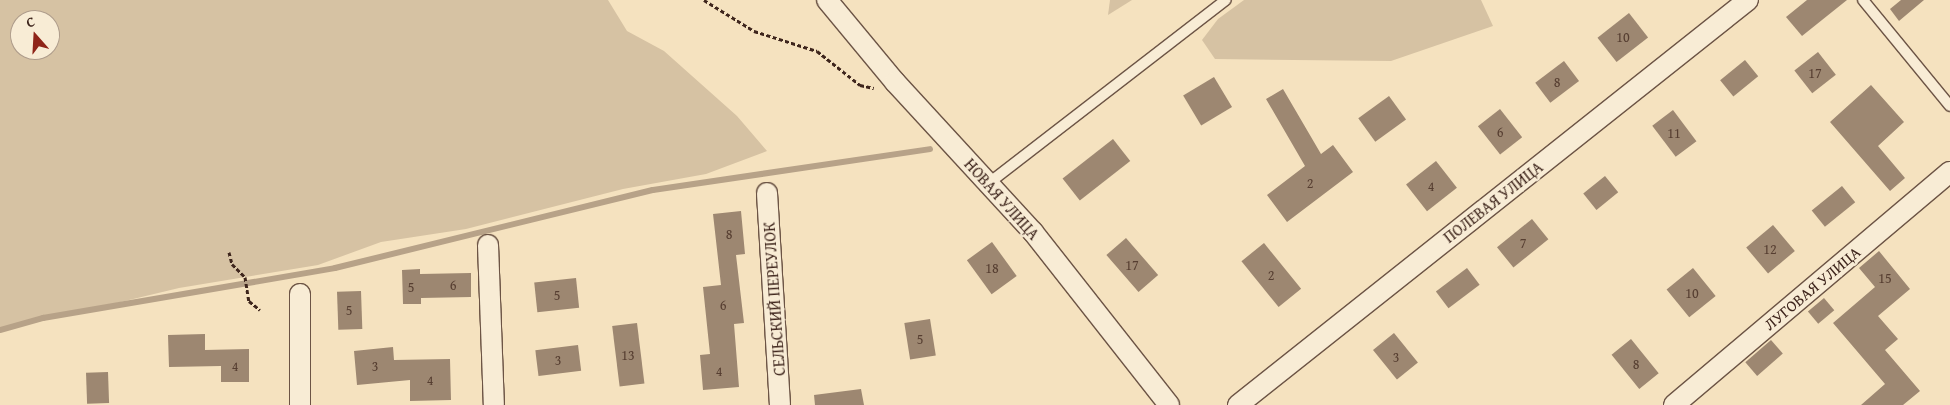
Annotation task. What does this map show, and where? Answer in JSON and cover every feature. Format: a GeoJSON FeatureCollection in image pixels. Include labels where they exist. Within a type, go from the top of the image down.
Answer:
{"type":"FeatureCollection","features":[{"type":"Feature","properties":{"kind":"street","name":"НОВАЯ УЛИЦА"},"geometry":{"type":"LineString","coordinates":[[827,0],[895,82],[989,183],[1169,405]]}},
{"type":"Feature","properties":{"kind":"street","name":"ПОЛЕВАЯ УЛИЦА"},"geometry":{"type":"LineString","coordinates":[[1238,405],[1748,0]]}},
{"type":"Feature","properties":{"kind":"street","name":"ЛУГОВАЯ УЛИЦА"},"geometry":{"type":"LineString","coordinates":[[1674,405],[1950,172]]}},
{"type":"Feature","properties":{"kind":"street","name":"СЕЛЬСКИЙ ПЕРЕУЛОК"},"geometry":{"type":"LineString","coordinates":[[767,193],[780,405]]}},
{"type":"Feature","properties":{"kind":"street"},"geometry":{"type":"LineString","coordinates":[[488,245],[494,405]]}},
{"type":"Feature","properties":{"kind":"street"},"geometry":{"type":"LineString","coordinates":[[300,294],[300,405]]}},
{"type":"Feature","properties":{"kind":"lane"},"geometry":{"type":"LineString","coordinates":[[989,183],[1226,0]]}},
{"type":"Feature","properties":{"kind":"lane"},"geometry":{"type":"LineString","coordinates":[[1863,0],[1950,106]]}},
{"type":"Feature","properties":{"kind":"path"},"geometry":{"type":"LineString","coordinates":[[704,0],[754,31],[817,51],[860,85],[881,90],[895,82]]}},
{"type":"Feature","properties":{"kind":"path"},"geometry":{"type":"LineString","coordinates":[[229,252],[232,264],[245,277],[249,301],[260,310]]}},
{"type":"Feature","properties":{"kind":"shaded area"},"geometry":{"type":"Polygon","coordinates":[[[0,0],[608,0],[627,31],[664,51],[737,116],[767,151],[706,174],[623,189],[466,229],[381,242],[318,265],[179,288],[0,331],[0,0]]]}},
{"type":"Feature","properties":{"kind":"shaded area"},"geometry":{"type":"Polygon","coordinates":[[[1110,0],[1132,0],[1108,15],[1110,0]]]}},
{"type":"Feature","properties":{"kind":"shaded area"},"geometry":{"type":"Polygon","coordinates":[[[1244,0],[1481,0],[1493,26],[1391,61],[1215,59],[1202,40],[1218,19],[1244,0]]]}},
{"type":"Feature","properties":{"kind":"building"},"geometry":{"type":"Polygon","coordinates":[[[1807,0],[1847,0],[1802,36],[1786,17],[1807,0]]]}},
{"type":"Feature","properties":{"kind":"building"},"geometry":{"type":"Polygon","coordinates":[[[1901,0],[1924,0],[1899,21],[1890,9],[1901,0]]]}},
{"type":"Feature","properties":{"kind":"building"},"geometry":{"type":"Polygon","coordinates":[[[1629,13],[1648,37],[1617,62],[1597,38],[1629,13]]]}},
{"type":"Feature","properties":{"kind":"building"},"geometry":{"type":"Polygon","coordinates":[[[1818,52],[1836,75],[1812,93],[1794,70],[1818,52]]]}},
{"type":"Feature","properties":{"kind":"building"},"geometry":{"type":"Polygon","coordinates":[[[1745,60],[1758,76],[1733,96],[1720,80],[1745,60]]]}},
{"type":"Feature","properties":{"kind":"building"},"geometry":{"type":"Polygon","coordinates":[[[1564,61],[1579,81],[1550,103],[1535,83],[1564,61]]]}},
{"type":"Feature","properties":{"kind":"building"},"geometry":{"type":"Polygon","coordinates":[[[1214,77],[1232,107],[1201,126],[1183,96],[1214,77]]]}},
{"type":"Feature","properties":{"kind":"building"},"geometry":{"type":"Polygon","coordinates":[[[1871,85],[1904,122],[1878,146],[1905,178],[1890,191],[1830,122],[1871,85]]]}},
{"type":"Feature","properties":{"kind":"building"},"geometry":{"type":"Polygon","coordinates":[[[1283,89],[1321,154],[1333,145],[1353,172],[1287,222],[1267,195],[1305,166],[1266,99],[1283,89]]]}},
{"type":"Feature","properties":{"kind":"building"},"geometry":{"type":"Polygon","coordinates":[[[1389,96],[1406,119],[1375,142],[1358,118],[1389,96]]]}},
{"type":"Feature","properties":{"kind":"building"},"geometry":{"type":"Polygon","coordinates":[[[1500,109],[1522,137],[1500,155],[1478,126],[1500,109]]]}},
{"type":"Feature","properties":{"kind":"building"},"geometry":{"type":"Polygon","coordinates":[[[1673,110],[1696,141],[1676,157],[1652,126],[1673,110]]]}},
{"type":"Feature","properties":{"kind":"building"},"geometry":{"type":"Polygon","coordinates":[[[1113,139],[1130,161],[1080,200],[1063,178],[1113,139]]]}},
{"type":"Feature","properties":{"kind":"building"},"geometry":{"type":"Polygon","coordinates":[[[1436,161],[1457,188],[1427,211],[1406,184],[1436,161]]]}},
{"type":"Feature","properties":{"kind":"building"},"geometry":{"type":"Polygon","coordinates":[[[1605,176],[1618,192],[1596,210],[1583,194],[1605,176]]]}},
{"type":"Feature","properties":{"kind":"building"},"geometry":{"type":"Polygon","coordinates":[[[1842,186],[1855,202],[1825,227],[1812,211],[1842,186]]]}},
{"type":"Feature","properties":{"kind":"building"},"geometry":{"type":"Polygon","coordinates":[[[741,211],[745,254],[736,255],[744,323],[734,324],[739,387],[703,390],[700,355],[710,354],[703,287],[721,285],[713,214],[741,211]]]}},
{"type":"Feature","properties":{"kind":"building"},"geometry":{"type":"Polygon","coordinates":[[[1532,219],[1548,239],[1513,268],[1497,247],[1532,219]]]}},
{"type":"Feature","properties":{"kind":"building"},"geometry":{"type":"Polygon","coordinates":[[[1773,225],[1795,251],[1768,274],[1746,247],[1773,225]]]}},
{"type":"Feature","properties":{"kind":"building"},"geometry":{"type":"Polygon","coordinates":[[[1126,238],[1158,275],[1139,292],[1106,255],[1126,238]]]}},
{"type":"Feature","properties":{"kind":"building"},"geometry":{"type":"Polygon","coordinates":[[[992,242],[1017,276],[992,294],[967,260],[992,242]]]}},
{"type":"Feature","properties":{"kind":"building"},"geometry":{"type":"Polygon","coordinates":[[[1264,243],[1301,289],[1279,307],[1241,261],[1264,243]]]}},
{"type":"Feature","properties":{"kind":"building"},"geometry":{"type":"Polygon","coordinates":[[[1879,251],[1910,289],[1878,316],[1898,339],[1885,350],[1920,391],[1903,405],[1861,405],[1885,384],[1833,323],[1875,287],[1859,268],[1879,251]]]}},
{"type":"Feature","properties":{"kind":"building"},"geometry":{"type":"Polygon","coordinates":[[[1467,268],[1480,285],[1448,308],[1436,291],[1467,268]]]}},
{"type":"Feature","properties":{"kind":"building"},"geometry":{"type":"Polygon","coordinates":[[[1693,268],[1716,296],[1689,317],[1667,289],[1693,268]]]}},
{"type":"Feature","properties":{"kind":"building"},"geometry":{"type":"Polygon","coordinates":[[[420,269],[420,274],[471,273],[471,297],[421,298],[421,304],[403,304],[402,270],[420,269]]]}},
{"type":"Feature","properties":{"kind":"building"},"geometry":{"type":"Polygon","coordinates":[[[576,278],[579,308],[537,312],[534,282],[576,278]]]}},
{"type":"Feature","properties":{"kind":"building"},"geometry":{"type":"Polygon","coordinates":[[[361,291],[362,329],[338,330],[337,292],[361,291]]]}},
{"type":"Feature","properties":{"kind":"building"},"geometry":{"type":"Polygon","coordinates":[[[1824,298],[1834,310],[1818,324],[1808,311],[1824,298]]]}},
{"type":"Feature","properties":{"kind":"building"},"geometry":{"type":"Polygon","coordinates":[[[930,319],[936,356],[910,360],[904,323],[930,319]]]}},
{"type":"Feature","properties":{"kind":"building"},"geometry":{"type":"Polygon","coordinates":[[[637,323],[644,384],[620,387],[612,326],[637,323]]]}},
{"type":"Feature","properties":{"kind":"building"},"geometry":{"type":"Polygon","coordinates":[[[1394,333],[1418,363],[1397,380],[1373,350],[1394,333]]]}},
{"type":"Feature","properties":{"kind":"building"},"geometry":{"type":"Polygon","coordinates":[[[205,334],[205,350],[249,349],[249,382],[221,382],[221,366],[169,367],[168,335],[205,334]]]}},
{"type":"Feature","properties":{"kind":"building"},"geometry":{"type":"Polygon","coordinates":[[[1631,339],[1659,373],[1639,389],[1612,355],[1631,339]]]}},
{"type":"Feature","properties":{"kind":"building"},"geometry":{"type":"Polygon","coordinates":[[[1771,340],[1783,354],[1757,376],[1745,362],[1771,340]]]}},
{"type":"Feature","properties":{"kind":"building"},"geometry":{"type":"Polygon","coordinates":[[[578,345],[581,371],[538,376],[535,350],[578,345]]]}},
{"type":"Feature","properties":{"kind":"building"},"geometry":{"type":"Polygon","coordinates":[[[393,347],[394,360],[450,359],[451,400],[410,401],[410,380],[357,385],[354,351],[393,347]]]}},
{"type":"Feature","properties":{"kind":"building"},"geometry":{"type":"Polygon","coordinates":[[[108,372],[109,403],[87,404],[86,373],[108,372]]]}},
{"type":"Feature","properties":{"kind":"building"},"geometry":{"type":"Polygon","coordinates":[[[861,389],[864,405],[815,405],[814,395],[861,389]]]}},
{"type":"Feature","properties":{"kind":"waterway"},"geometry":{"type":"LineString","coordinates":[[0,330],[43,318],[335,268],[653,190],[930,149]]}}]}
